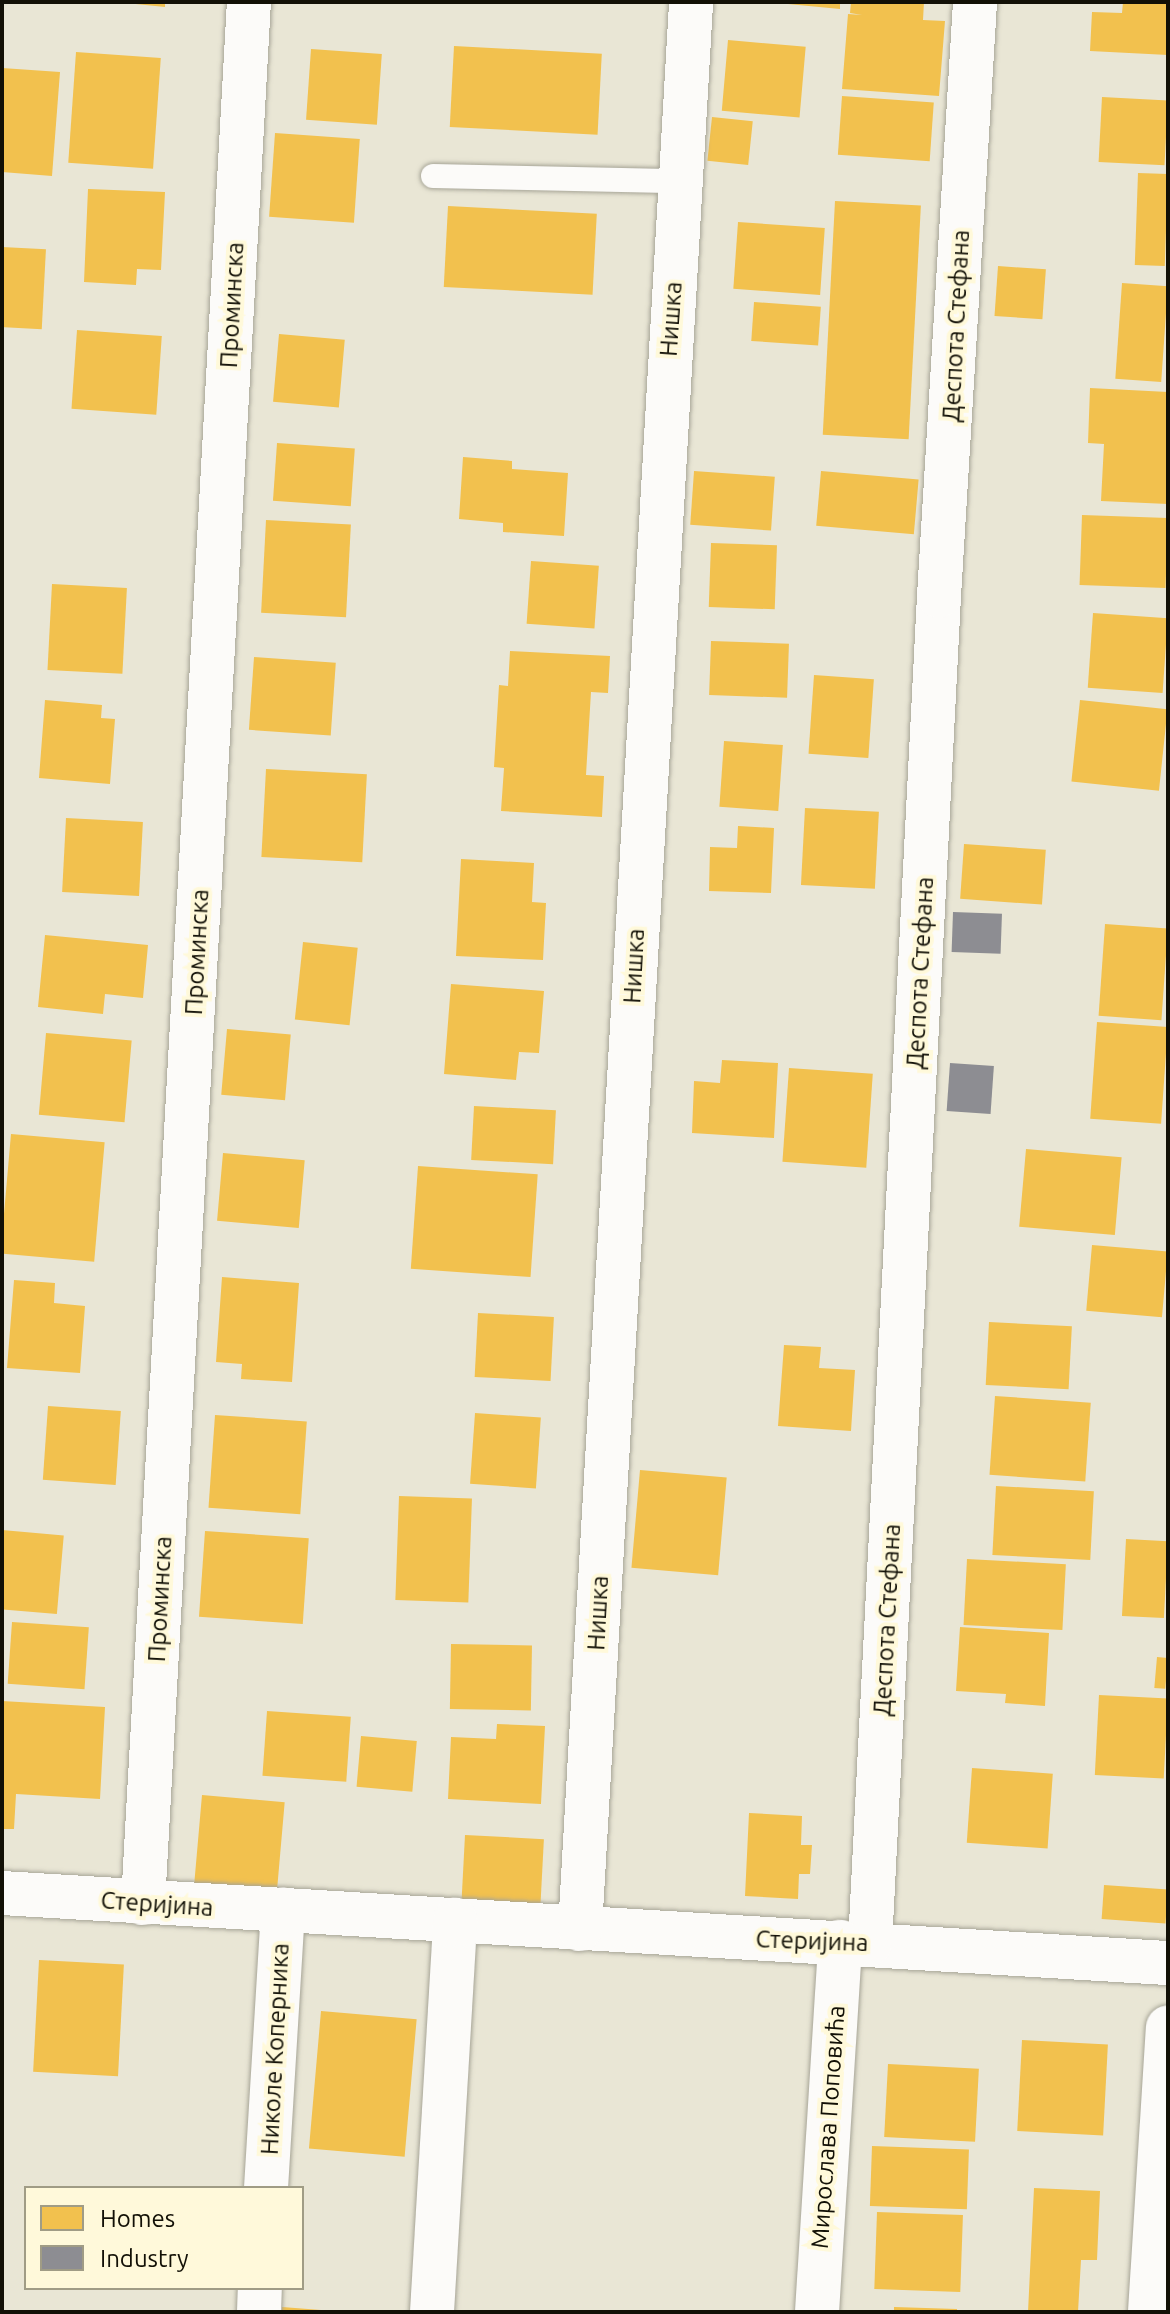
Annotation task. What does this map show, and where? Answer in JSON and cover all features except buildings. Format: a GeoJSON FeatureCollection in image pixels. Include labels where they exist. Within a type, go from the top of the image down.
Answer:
{"type":"FeatureCollection","features":[{"type":"Feature","properties":{"kind":"street","name":"Проминска"},"geometry":{"type":"LineString","coordinates":[[143,1903],[249,2]]}},
{"type":"Feature","properties":{"kind":"street","name":"Нишка"},"geometry":{"type":"LineString","coordinates":[[580,1929],[691,2]]}},
{"type":"Feature","properties":{"kind":"street","name":"Деспота Стефана"},"geometry":{"type":"LineString","coordinates":[[855,1943],[975,2]]}},
{"type":"Feature","properties":{"kind":"street","name":"Стеријина"},"geometry":{"type":"LineString","coordinates":[[2,1893],[1168,1963]]}},
{"type":"Feature","properties":{"kind":"street","name":"Николе Коперника"},"geometry":{"type":"LineString","coordinates":[[266,2186],[283,1910]]}},
{"type":"Feature","properties":{"kind":"street"},"geometry":{"type":"LineString","coordinates":[[432,2312],[455,1920]]}},
{"type":"Feature","properties":{"kind":"street","name":"Мирослава Поповића"},"geometry":{"type":"LineString","coordinates":[[817,2312],[855,1943]]}},
{"type":"Feature","properties":{"kind":"street"},"geometry":{"type":"LineString","coordinates":[[1150,2312],[1168,2028]]}},
{"type":"Feature","properties":{"kind":"street"},"geometry":{"type":"LineString","coordinates":[[259,2312],[260,2290]]}},
{"type":"Feature","properties":{"kind":"lane"},"geometry":{"type":"LineString","coordinates":[[433,176],[680,181]]}}]}
